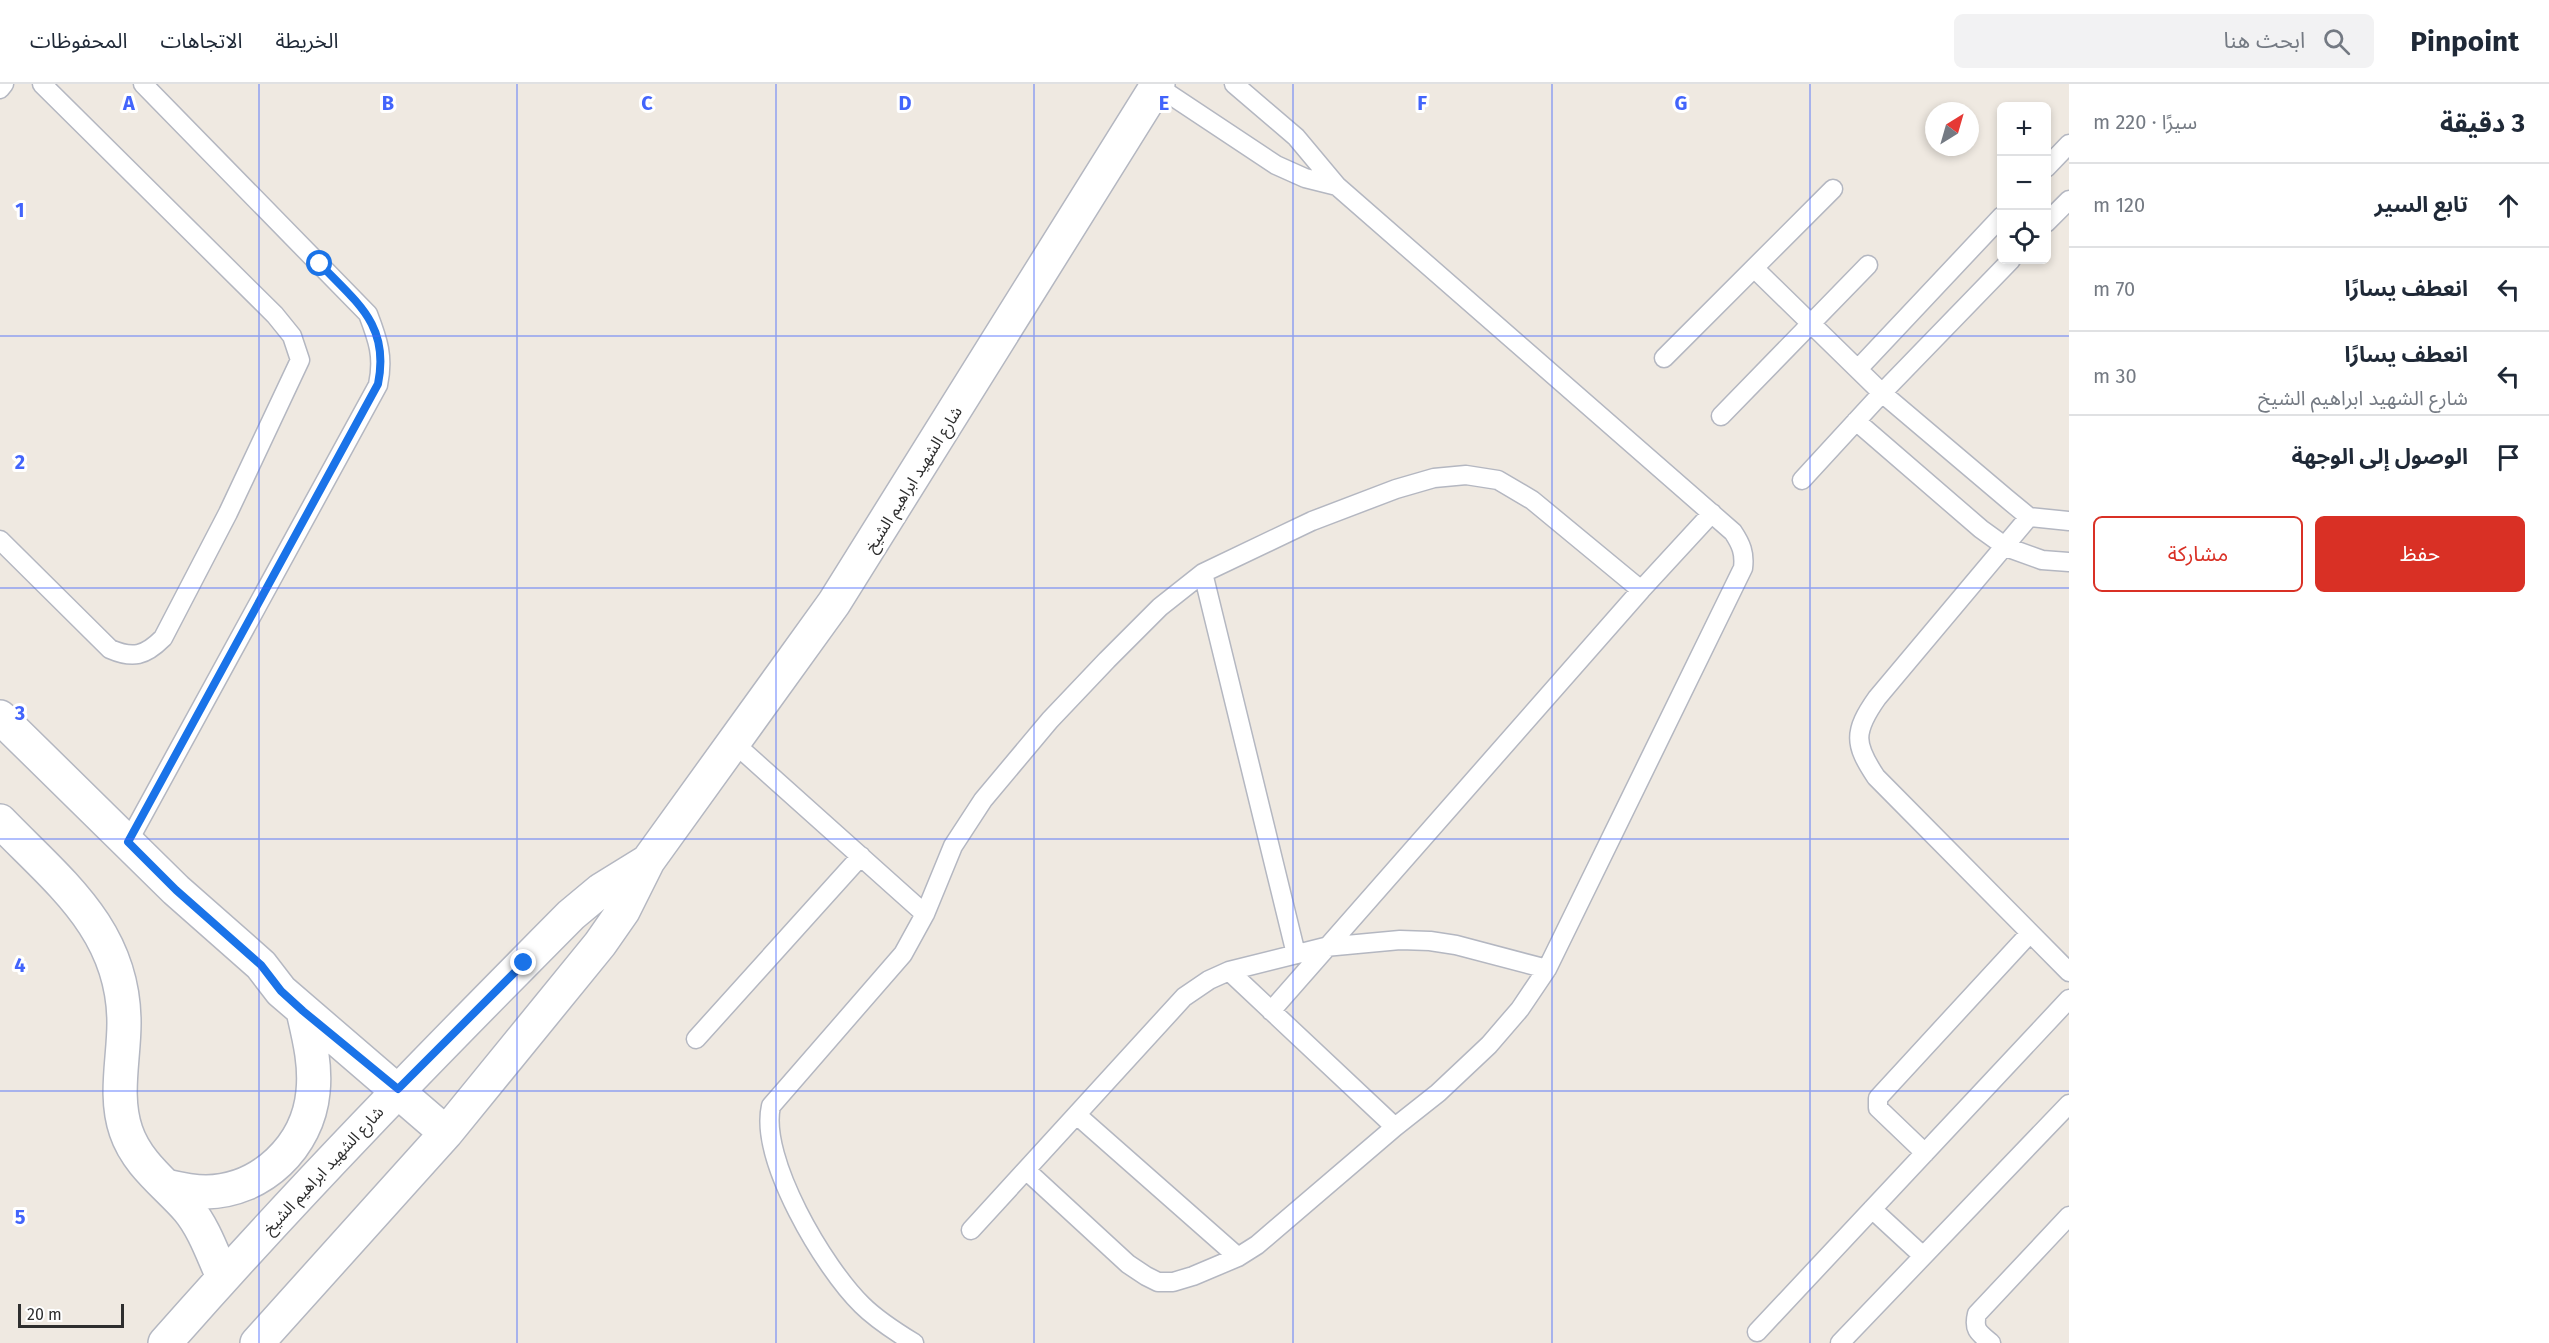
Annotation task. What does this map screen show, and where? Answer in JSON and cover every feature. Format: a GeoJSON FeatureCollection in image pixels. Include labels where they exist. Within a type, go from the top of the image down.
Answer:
{"type":"FeatureCollection","features":[{"type":"Feature","properties":{"kind":"street","name":"شارع الشهيد ابراهيم الشيخ"},"geometry":{"type":"LineString","coordinates":[[257,1343],[446,1133],[600,944],[623,911],[648,861],[834,603],[1158,85]]}},
{"type":"Feature","properties":{"kind":"street"},"geometry":{"type":"LineString","coordinates":[[0,717],[176,890],[261,965],[281,991],[398,1089],[446,1133]]}},
{"type":"Feature","properties":{"kind":"street"},"geometry":{"type":"LineString","coordinates":[[0,821],[88,912],[109,947],[121,984],[124,1022],[119,1098],[126,1132],[142,1162],[189,1211],[207,1240],[223,1277]]}},
{"type":"Feature","properties":{"kind":"street","name":"شارع الشهيد ابراهيم الشيخ"},"geometry":{"type":"LineString","coordinates":[[165,1343],[223,1277],[398,1089],[571,915],[600,890],[648,861]]}},
{"type":"Feature","properties":{"kind":"street"},"geometry":{"type":"LineString","coordinates":[[166,1186],[207,1192],[246,1184],[264,1174],[293,1147],[304,1130],[313,1091],[312,1051],[303,1011]]}},
{"type":"Feature","properties":{"kind":"lane"},"geometry":{"type":"LineString","coordinates":[[0,89],[4,84]]}},
{"type":"Feature","properties":{"kind":"lane"},"geometry":{"type":"LineString","coordinates":[[0,540],[110,649],[124,655],[139,654],[153,648],[163,638],[228,513],[300,360],[292,336],[274,315],[42,84]]}},
{"type":"Feature","properties":{"kind":"lane"},"geometry":{"type":"LineString","coordinates":[[128,842],[378,384],[382,364],[377,338],[368,314],[143,84]]}},
{"type":"Feature","properties":{"kind":"lane"},"geometry":{"type":"LineString","coordinates":[[1027,1171],[1128,1264],[1158,1282],[1193,1276],[1238,1257],[1276,1230],[1395,1127],[1438,1093],[1489,1045],[1520,1010],[1547,969],[1743,568],[1742,547],[1733,532],[1336,186],[1296,137],[1234,84]]}},
{"type":"Feature","properties":{"kind":"lane"},"geometry":{"type":"LineString","coordinates":[[1158,85],[1276,165],[1305,178],[1336,186]]}},
{"type":"Feature","properties":{"kind":"lane"},"geometry":{"type":"LineString","coordinates":[[2051,163],[2069,144]]}},
{"type":"Feature","properties":{"kind":"lane"},"geometry":{"type":"LineString","coordinates":[[1664,358],[1833,189]]}},
{"type":"Feature","properties":{"kind":"lane"},"geometry":{"type":"LineString","coordinates":[[2051,218],[2069,200]]}},
{"type":"Feature","properties":{"kind":"lane"},"geometry":{"type":"LineString","coordinates":[[1858,369],[1997,220]]}},
{"type":"Feature","properties":{"kind":"lane"},"geometry":{"type":"LineString","coordinates":[[1802,480],[1882,393],[2007,264]]}},
{"type":"Feature","properties":{"kind":"lane"},"geometry":{"type":"LineString","coordinates":[[1721,416],[1868,265]]}},
{"type":"Feature","properties":{"kind":"lane"},"geometry":{"type":"LineString","coordinates":[[1755,268],[1882,393],[1978,476],[2030,517],[2069,521]]}},
{"type":"Feature","properties":{"kind":"lane"},"geometry":{"type":"LineString","coordinates":[[1856,421],[1981,529],[2006,547],[2042,560],[2069,562]]}},
{"type":"Feature","properties":{"kind":"lane"},"geometry":{"type":"LineString","coordinates":[[914,1343],[863,1306],[839,1280],[807,1232],[777,1162],[768,1121],[771,1106],[903,954],[925,914],[953,846],[983,800],[1050,720],[1107,660],[1160,607],[1203,573],[1312,521],[1386,493],[1434,478],[1466,475],[1498,480],[1532,500],[1641,590]]}},
{"type":"Feature","properties":{"kind":"lane"},"geometry":{"type":"LineString","coordinates":[[1270,1011],[1641,590],[1712,513]]}},
{"type":"Feature","properties":{"kind":"lane"},"geometry":{"type":"LineString","coordinates":[[2030,517],[1876,698],[1864,717],[1859,734],[1861,755],[1876,777],[2069,972]]}},
{"type":"Feature","properties":{"kind":"lane"},"geometry":{"type":"LineString","coordinates":[[1203,573],[1296,954]]}},
{"type":"Feature","properties":{"kind":"lane"},"geometry":{"type":"LineString","coordinates":[[734,742],[925,914]]}},
{"type":"Feature","properties":{"kind":"lane"},"geometry":{"type":"LineString","coordinates":[[696,1039],[861,856]]}},
{"type":"Feature","properties":{"kind":"lane"},"geometry":{"type":"LineString","coordinates":[[1925,1153],[1878,1108],[1878,1098],[2030,933]]}},
{"type":"Feature","properties":{"kind":"lane"},"geometry":{"type":"LineString","coordinates":[[971,1230],[1184,998],[1203,983],[1229,970],[1325,947],[1400,940],[1430,941],[1547,969]]}},
{"type":"Feature","properties":{"kind":"lane"},"geometry":{"type":"LineString","coordinates":[[1229,970],[1395,1127]]}},
{"type":"Feature","properties":{"kind":"lane"},"geometry":{"type":"LineString","coordinates":[[1757,1332],[2069,999]]}},
{"type":"Feature","properties":{"kind":"lane"},"geometry":{"type":"LineString","coordinates":[[1840,1343],[2069,1104]]}},
{"type":"Feature","properties":{"kind":"lane"},"geometry":{"type":"LineString","coordinates":[[1078,1116],[1238,1257]]}},
{"type":"Feature","properties":{"kind":"lane"},"geometry":{"type":"LineString","coordinates":[[1872,1209],[1923,1256]]}},
{"type":"Feature","properties":{"kind":"lane"},"geometry":{"type":"LineString","coordinates":[[1991,1343],[1979,1332],[1975,1324],[1977,1314],[2069,1216]]}},
{"type":"Feature","properties":{"kind":"route"},"geometry":{"type":"LineString","coordinates":[[320,264],[368,314],[377,338],[382,364],[378,384],[128,842],[176,890],[261,965],[281,991],[398,1089],[524,963]]}}]}
